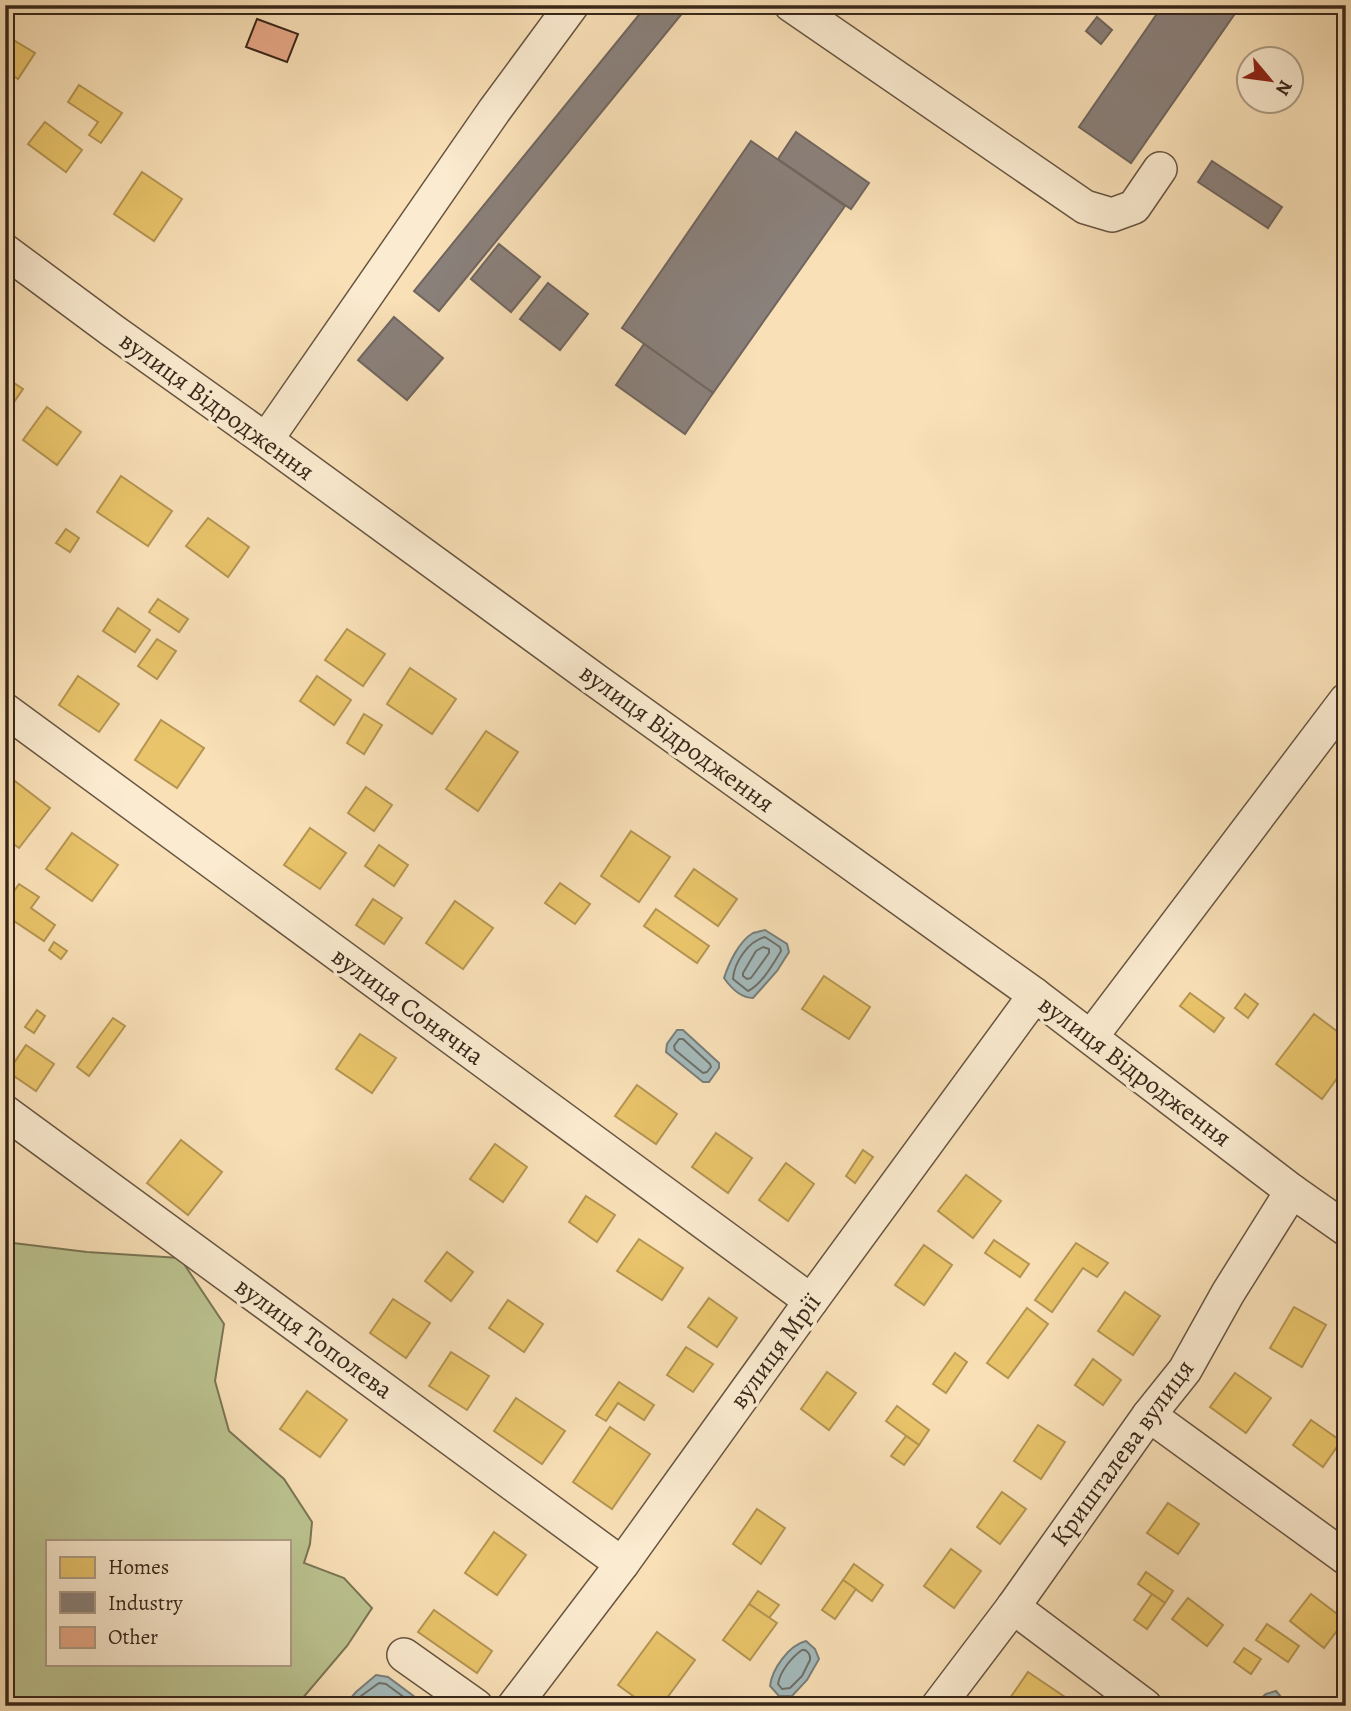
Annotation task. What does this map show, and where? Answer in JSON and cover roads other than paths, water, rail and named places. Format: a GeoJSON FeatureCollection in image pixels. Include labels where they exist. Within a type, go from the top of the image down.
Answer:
{"type":"FeatureCollection","features":[{"type":"Feature","properties":{"kind":"street"},"geometry":{"type":"LineString","coordinates":[[266,440],[494,111],[572,5]]}},
{"type":"Feature","properties":{"kind":"street"},"geometry":{"type":"LineString","coordinates":[[791,5],[1085,207],[1112,215],[1134,207],[1160,169]]}},
{"type":"Feature","properties":{"kind":"street","name":"вулиця Відродження"},"geometry":{"type":"LineString","coordinates":[[5,251],[586,674],[1035,995],[1292,1191],[1346,1229]]}},
{"type":"Feature","properties":{"kind":"street"},"geometry":{"type":"LineString","coordinates":[[1091,1037],[1346,700]]}},
{"type":"Feature","properties":{"kind":"street","name":"вулиця Сонячна"},"geometry":{"type":"LineString","coordinates":[[5,710],[811,1301]]}},
{"type":"Feature","properties":{"kind":"street","name":"вулиця Мрії"},"geometry":{"type":"LineString","coordinates":[[514,1706],[622,1564],[1035,995]]}},
{"type":"Feature","properties":{"kind":"street","name":"вулиця Тополева"},"geometry":{"type":"LineString","coordinates":[[5,1112],[622,1564]]}},
{"type":"Feature","properties":{"kind":"street","name":"Кришталева вулиця"},"geometry":{"type":"LineString","coordinates":[[938,1706],[1013,1607],[1149,1415],[1185,1370],[1228,1293],[1292,1191]]}},
{"type":"Feature","properties":{"kind":"street"},"geometry":{"type":"LineString","coordinates":[[1149,1415],[1346,1559]]}},
{"type":"Feature","properties":{"kind":"street"},"geometry":{"type":"LineString","coordinates":[[1013,1607],[1145,1706]]}},
{"type":"Feature","properties":{"kind":"street"},"geometry":{"type":"LineString","coordinates":[[404,1656],[476,1706]]}},
{"type":"Feature","properties":{"kind":"water"},"geometry":{"type":"Polygon","coordinates":[[[765,930],[787,944],[789,952],[777,971],[753,998],[749,998],[737,992],[724,978],[743,941],[753,933],[765,930]]]}},
{"type":"Feature","properties":{"kind":"water"},"geometry":{"type":"Polygon","coordinates":[[[677,1030],[683,1030],[719,1063],[719,1068],[709,1082],[703,1082],[666,1052],[667,1044],[677,1030]]]}},
{"type":"Feature","properties":{"kind":"water"},"geometry":{"type":"Polygon","coordinates":[[[806,1641],[815,1649],[819,1659],[807,1680],[792,1696],[779,1696],[770,1686],[774,1672],[793,1647],[806,1641]]]}},
{"type":"Feature","properties":{"kind":"water"},"geometry":{"type":"Polygon","coordinates":[[[376,1675],[388,1677],[427,1706],[344,1706],[376,1675]]]}},
{"type":"Feature","properties":{"kind":"water"},"geometry":{"type":"Polygon","coordinates":[[[1276,1691],[1286,1703],[1285,1706],[1252,1706],[1266,1694],[1276,1691]]]}}]}
